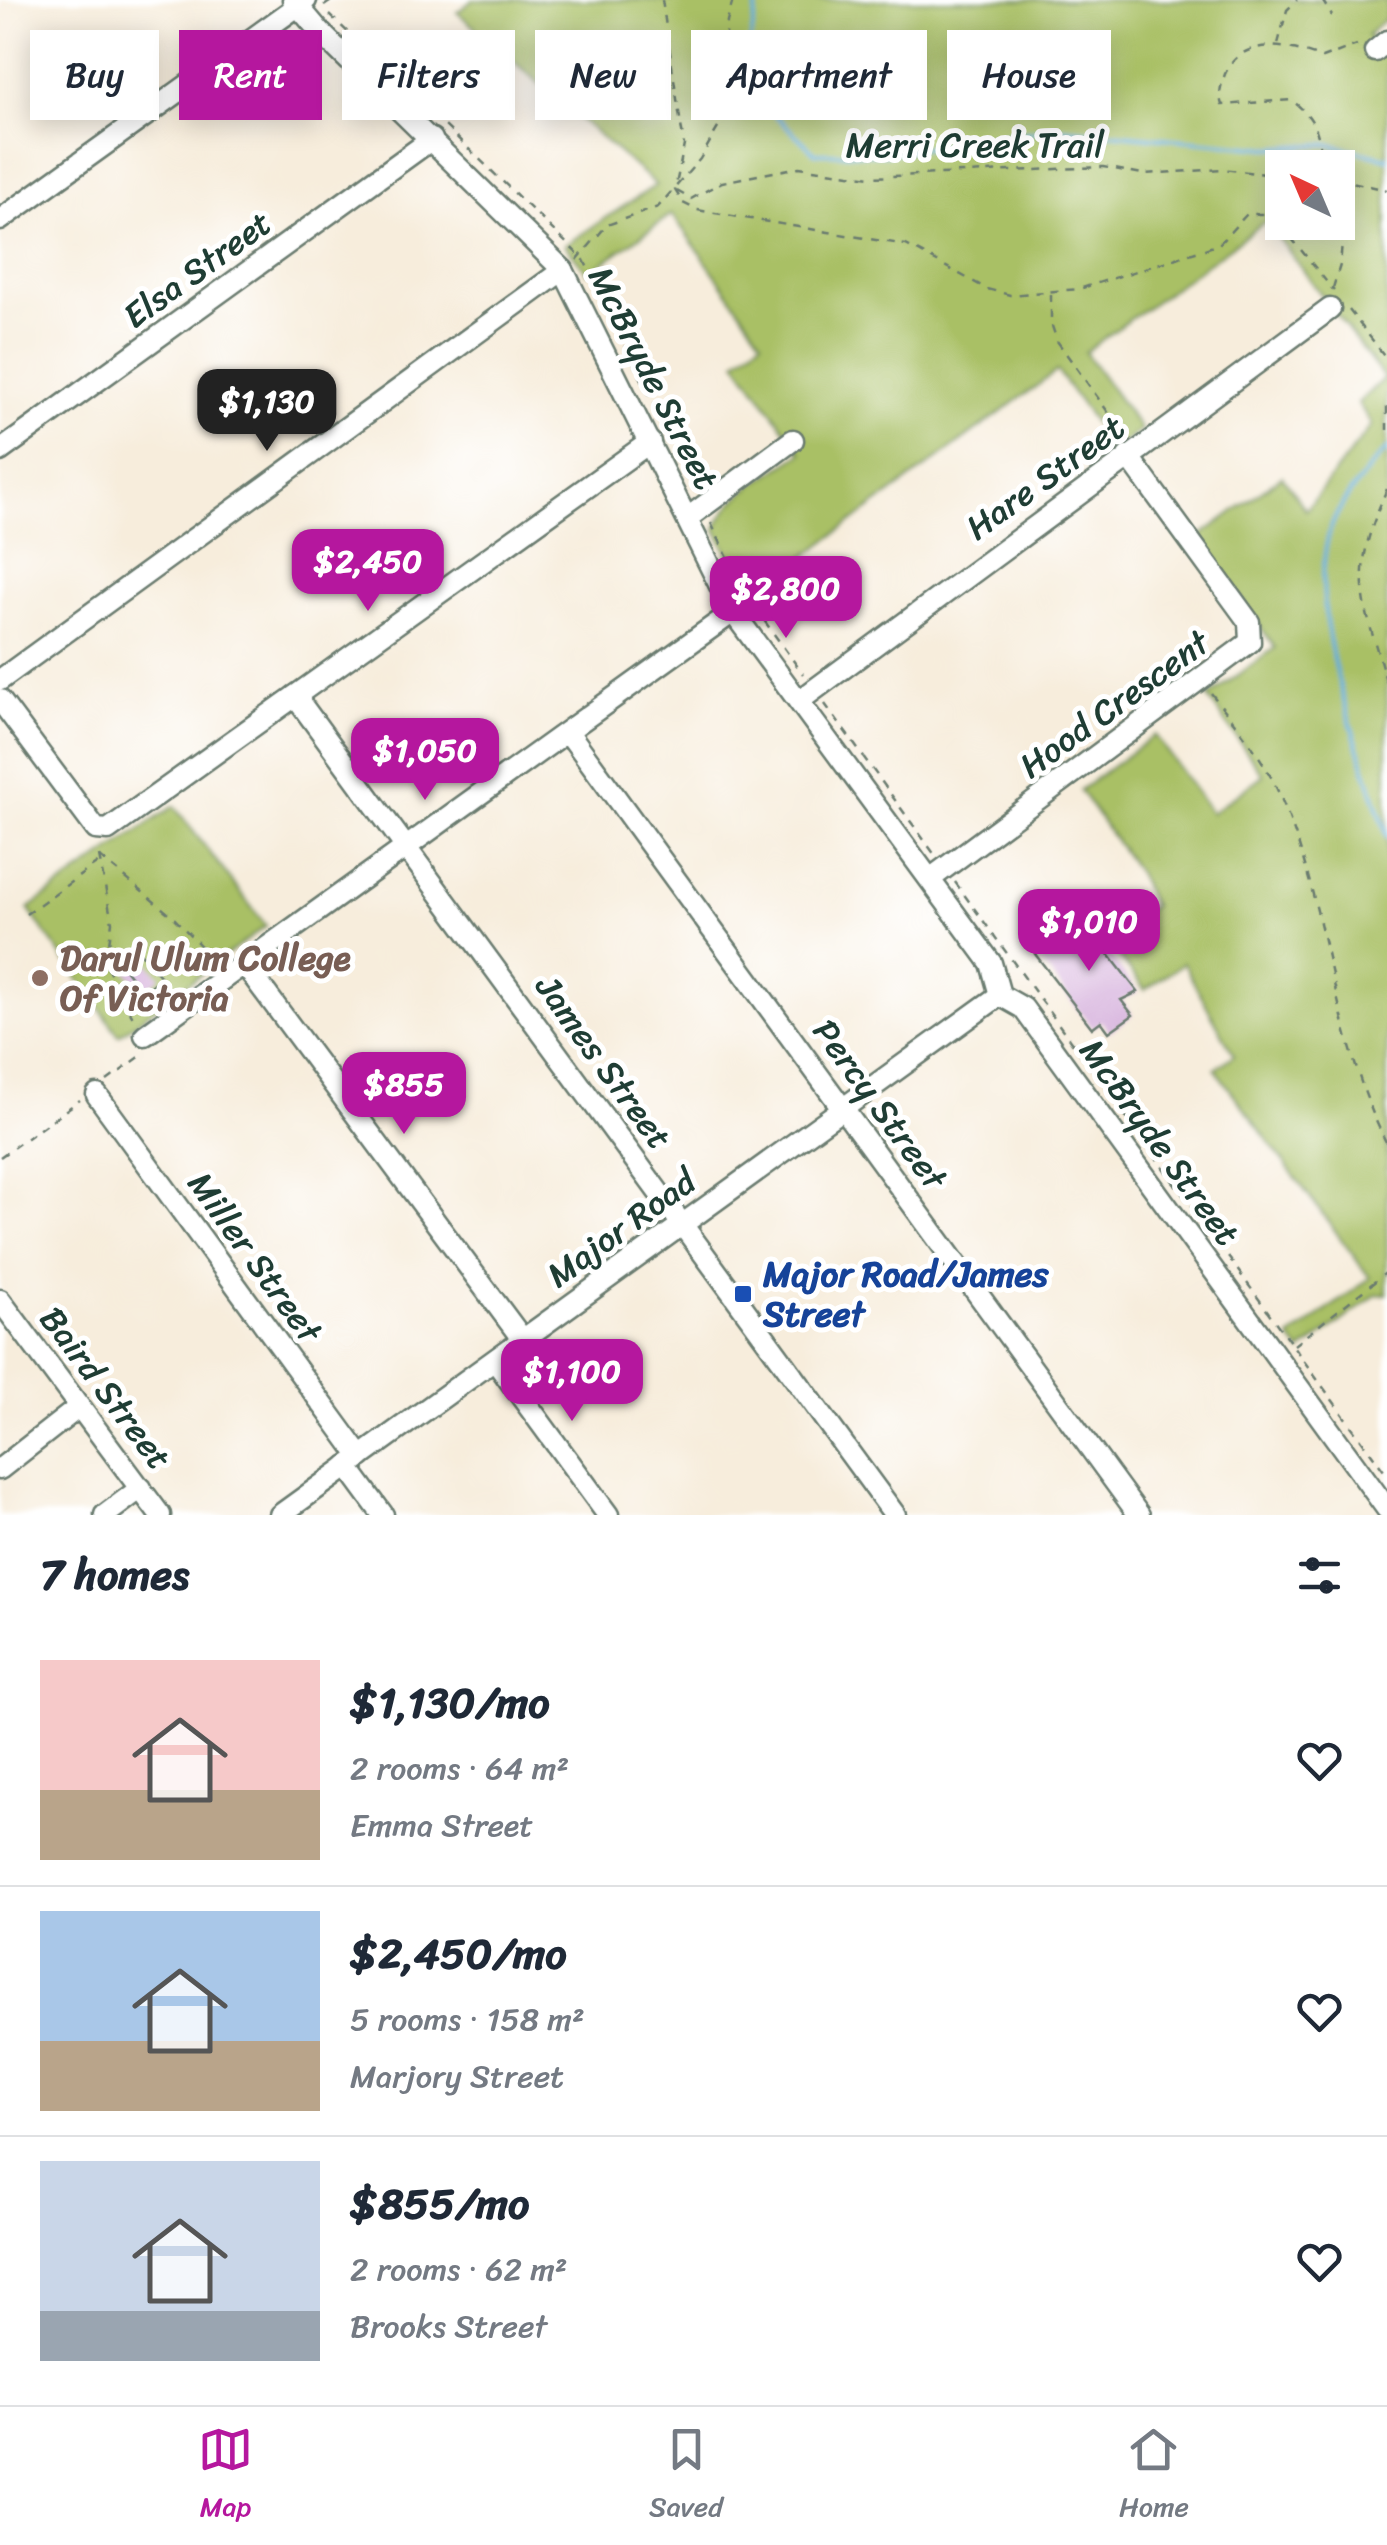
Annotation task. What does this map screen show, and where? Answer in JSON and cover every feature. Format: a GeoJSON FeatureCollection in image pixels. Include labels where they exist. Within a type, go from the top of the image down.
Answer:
{"type":"FeatureCollection","features":[{"type":"Feature","properties":{"kind":"street","name":"McBryde Street"},"geometry":{"type":"LineString","coordinates":[[299,2],[563,270],[650,442],[696,512],[733,612],[806,695],[937,874],[990,962],[1000,995],[1009,996],[1023,1008],[1387,1509]]}},
{"type":"Feature","properties":{"kind":"street"},"geometry":{"type":"LineString","coordinates":[[0,220],[299,2]]}},
{"type":"Feature","properties":{"kind":"street","name":"Elsa Street"},"geometry":{"type":"LineString","coordinates":[[0,451],[432,139]]}},
{"type":"Feature","properties":{"kind":"street"},"geometry":{"type":"LineString","coordinates":[[0,680],[563,270]]}},
{"type":"Feature","properties":{"kind":"street","name":"Hare Street"},"geometry":{"type":"LineString","coordinates":[[806,695],[1132,454],[1331,299]]}},
{"type":"Feature","properties":{"kind":"street"},"geometry":{"type":"LineString","coordinates":[[696,512],[793,440]]}},
{"type":"Feature","properties":{"kind":"street"},"geometry":{"type":"LineString","coordinates":[[0,700],[96,828],[120,826],[650,442]]}},
{"type":"Feature","properties":{"kind":"street","name":"Hood Crescent"},"geometry":{"type":"LineString","coordinates":[[937,874],[1246,647],[1252,629],[1132,454]]}},
{"type":"Feature","properties":{"kind":"street"},"geometry":{"type":"LineString","coordinates":[[146,1035],[733,612]]}},
{"type":"Feature","properties":{"kind":"street","name":"James Street"},"geometry":{"type":"LineString","coordinates":[[296,696],[894,1515]]}},
{"type":"Feature","properties":{"kind":"street","name":"Percy Street"},"geometry":{"type":"LineString","coordinates":[[568,732],[1140,1515]]}},
{"type":"Feature","properties":{"kind":"street"},"geometry":{"type":"LineString","coordinates":[[237,971],[523,1340]]}},
{"type":"Feature","properties":{"kind":"street","name":"Major Road"},"geometry":{"type":"LineString","coordinates":[[280,1515],[1000,995]]}},
{"type":"Feature","properties":{"kind":"street","name":"Miller Street"},"geometry":{"type":"LineString","coordinates":[[96,1096],[354,1462],[383,1515]]}},
{"type":"Feature","properties":{"kind":"street","name":"Baird Street"},"geometry":{"type":"LineString","coordinates":[[0,1300],[160,1515]]}},
{"type":"Feature","properties":{"kind":"street"},"geometry":{"type":"LineString","coordinates":[[496,1362],[608,1515]]}},
{"type":"Feature","properties":{"kind":"street"},"geometry":{"type":"LineString","coordinates":[[0,1469],[79,1407]]}},
{"type":"Feature","properties":{"kind":"street"},"geometry":{"type":"LineString","coordinates":[[105,1515],[141,1488]]}},
{"type":"Feature","properties":{"kind":"path"},"geometry":{"type":"LineString","coordinates":[[332,0],[322,8],[580,256],[696,512],[806,695],[1387,1475]]}},
{"type":"Feature","properties":{"kind":"path"},"geometry":{"type":"LineString","coordinates":[[662,0],[684,146],[676,190],[682,202],[697,210],[906,245],[987,289],[1010,295],[1080,289],[1218,244],[1247,214],[1272,214],[1331,299],[1387,358]]}},
{"type":"Feature","properties":{"kind":"path","name":"Merri Creek Trail"},"geometry":{"type":"LineString","coordinates":[[563,270],[608,225],[658,207],[676,190],[719,126],[727,22],[733,0]]}},
{"type":"Feature","properties":{"kind":"path"},"geometry":{"type":"LineString","coordinates":[[1278,46],[1287,10],[1298,0]]}},
{"type":"Feature","properties":{"kind":"path"},"geometry":{"type":"LineString","coordinates":[[1322,0],[1332,16]]}},
{"type":"Feature","properties":{"kind":"path"},"geometry":{"type":"LineString","coordinates":[[1320,150],[1319,131],[1310,114],[1290,100],[1222,105],[1218,95],[1233,58],[1290,44],[1322,58],[1364,41],[1381,46]]}},
{"type":"Feature","properties":{"kind":"path","name":"Merri Creek Trail"},"geometry":{"type":"LineString","coordinates":[[676,190],[691,200],[722,182],[799,167],[872,177],[1103,167],[1142,174],[1222,169],[1265,174]]}},
{"type":"Feature","properties":{"kind":"path"},"geometry":{"type":"LineString","coordinates":[[1355,182],[1387,190]]}},
{"type":"Feature","properties":{"kind":"path"},"geometry":{"type":"LineString","coordinates":[[1331,299],[1342,240]]}},
{"type":"Feature","properties":{"kind":"path"},"geometry":{"type":"LineString","coordinates":[[1051,294],[1051,323],[1057,341],[1132,454]]}},
{"type":"Feature","properties":{"kind":"path"},"geometry":{"type":"LineString","coordinates":[[1386,429],[1387,407]]}},
{"type":"Feature","properties":{"kind":"path"},"geometry":{"type":"LineString","coordinates":[[1387,489],[1372,526],[1360,578],[1387,684]]}},
{"type":"Feature","properties":{"kind":"path"},"geometry":{"type":"LineString","coordinates":[[1202,681],[1247,739],[1276,788],[1314,899],[1360,1074],[1387,1144]]}},
{"type":"Feature","properties":{"kind":"path"},"geometry":{"type":"LineString","coordinates":[[146,1035],[117,991],[106,964],[112,922],[99,856],[237,971]]}},
{"type":"Feature","properties":{"kind":"path"},"geometry":{"type":"LineString","coordinates":[[26,914],[100,861]]}},
{"type":"Feature","properties":{"kind":"path"},"geometry":{"type":"LineString","coordinates":[[1293,1346],[1387,1272]]}},
{"type":"Feature","properties":{"kind":"green space"},"geometry":{"type":"Polygon","coordinates":[[[473,0],[1387,0],[1387,18],[1367,35],[1387,52],[1387,1294],[1376,1295],[1301,1352],[1290,1338],[1370,1278],[1215,1069],[1234,1055],[1183,963],[1145,990],[1106,939],[1153,906],[1135,869],[1080,790],[1155,735],[1211,813],[1263,775],[1208,697],[1275,648],[1198,538],[1282,476],[1306,510],[1372,425],[1358,403],[1384,378],[1280,240],[1355,240],[1355,150],[1265,150],[1265,222],[1085,352],[1141,430],[1114,450],[1057,371],[750,597],[716,529],[741,495],[802,453],[736,361],[762,340],[672,214],[588,273],[565,245],[656,185],[581,120],[671,120],[671,30],[535,30],[535,80],[515,62],[515,30],[478,30],[457,12],[473,0]]]}},
{"type":"Feature","properties":{"kind":"green space"},"geometry":{"type":"Polygon","coordinates":[[[174,806],[266,926],[119,1035],[28,909],[174,806]]]}},
{"type":"Feature","properties":{"kind":"building"},"geometry":{"type":"Polygon","coordinates":[[[1095,908],[1105,920],[1091,931],[1138,992],[1121,1000],[1133,1015],[1109,1032],[1101,1021],[1092,1028],[1035,954],[1095,908]]]}},
{"type":"Feature","properties":{"kind":"building"},"geometry":{"type":"Polygon","coordinates":[[[137,949],[161,977],[143,992],[120,963],[137,949]]]}},
{"type":"Feature","properties":{"kind":"waterway"},"geometry":{"type":"LineString","coordinates":[[758,0],[749,49],[776,116],[815,153],[885,154],[1056,128],[1268,148],[1327,144],[1387,158]]}},
{"type":"Feature","properties":{"kind":"waterway"},"geometry":{"type":"LineString","coordinates":[[1387,449],[1336,516],[1325,550],[1323,589],[1337,676],[1387,836]]}},
{"type":"Feature","properties":{"kind":"place","name":"Darul Ulum College Of Victoria"},"geometry":{"type":"Point","coordinates":[40,978]}},
{"type":"Feature","properties":{"kind":"place","name":"Major Road/James Street"},"geometry":{"type":"Point","coordinates":[743,1294]}}]}
